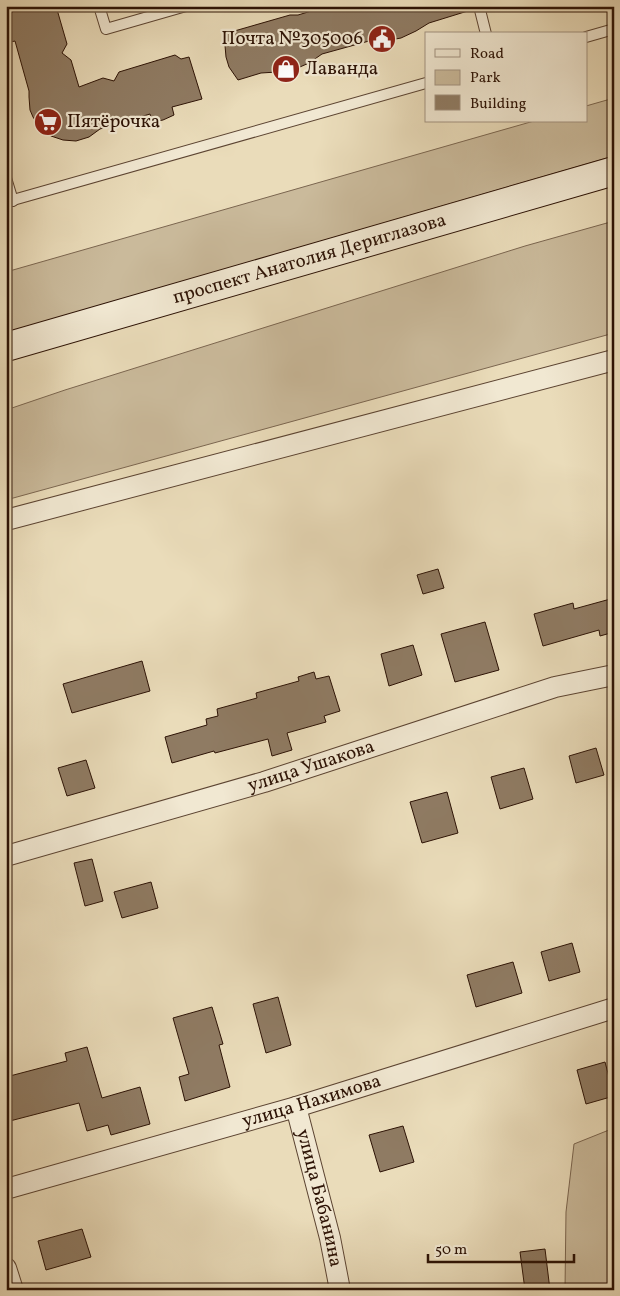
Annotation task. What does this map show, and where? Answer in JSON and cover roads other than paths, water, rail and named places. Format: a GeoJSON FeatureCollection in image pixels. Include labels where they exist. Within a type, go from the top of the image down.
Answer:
{"type":"FeatureCollection","features":[{"type":"Feature","properties":{"kind":"main road","name":"проспект Анатолия Дериглазова"},"geometry":{"type":"LineString","coordinates":[[6,347],[614,171]]}},
{"type":"Feature","properties":{"kind":"street"},"geometry":{"type":"LineString","coordinates":[[6,520],[614,360]]}},
{"type":"Feature","properties":{"kind":"street","name":"улица Ушакова"},"geometry":{"type":"LineString","coordinates":[[6,856],[264,782],[555,687],[614,674]]}},
{"type":"Feature","properties":{"kind":"street","name":"улица Нахимова"},"geometry":{"type":"LineString","coordinates":[[6,1189],[296,1107],[614,1008]]}},
{"type":"Feature","properties":{"kind":"street","name":"улица Бабанина"},"geometry":{"type":"LineString","coordinates":[[296,1107],[330,1238],[340,1290]]}},
{"type":"Feature","properties":{"kind":"street"},"geometry":{"type":"LineString","coordinates":[[6,1268],[13,1290]]}},
{"type":"Feature","properties":{"kind":"lane"},"geometry":{"type":"LineString","coordinates":[[99,6],[106,29],[186,6]]}},
{"type":"Feature","properties":{"kind":"lane"},"geometry":{"type":"LineString","coordinates":[[478,6],[485,32]]}},
{"type":"Feature","properties":{"kind":"lane"},"geometry":{"type":"LineString","coordinates":[[588,36],[614,29]]}},
{"type":"Feature","properties":{"kind":"lane"},"geometry":{"type":"LineString","coordinates":[[6,178],[9,202],[425,83]]}},
{"type":"Feature","properties":{"kind":"place","name":"Почта №305006"},"geometry":{"type":"Point","coordinates":[382,39]}},
{"type":"Feature","properties":{"kind":"place","name":"Лаванда"},"geometry":{"type":"Point","coordinates":[286,69]}},
{"type":"Feature","properties":{"kind":"place","name":"Пятёрочка"},"geometry":{"type":"Point","coordinates":[48,122]}}]}
